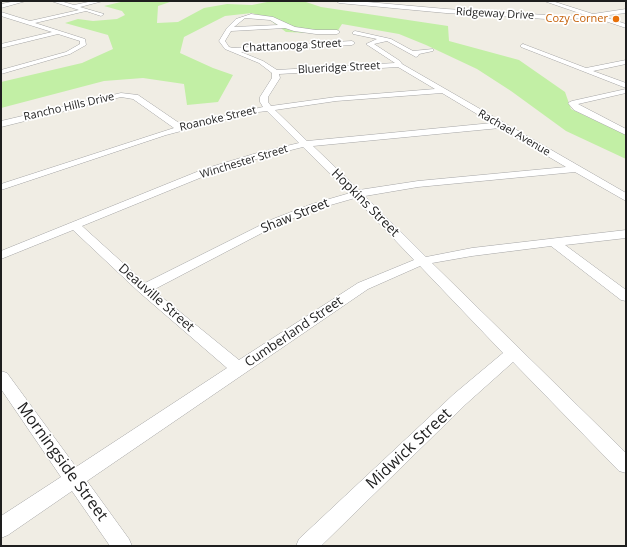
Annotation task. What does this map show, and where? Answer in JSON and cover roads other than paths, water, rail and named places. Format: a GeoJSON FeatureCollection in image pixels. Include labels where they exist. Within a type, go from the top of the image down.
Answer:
{"type":"FeatureCollection","features":[{"type":"Feature","properties":{"kind":"street"},"geometry":{"type":"LineString","coordinates":[[1,6],[23,1]]}},
{"type":"Feature","properties":{"kind":"street"},"geometry":{"type":"LineString","coordinates":[[57,1],[101,14]]}},
{"type":"Feature","properties":{"kind":"street"},"geometry":{"type":"LineString","coordinates":[[75,7],[100,1]]}},
{"type":"Feature","properties":{"kind":"street","name":"Ridgeway Drive"},"geometry":{"type":"LineString","coordinates":[[339,1],[459,12],[568,18],[626,11]]}},
{"type":"Feature","properties":{"kind":"street"},"geometry":{"type":"LineString","coordinates":[[549,1],[557,1]]}},
{"type":"Feature","properties":{"kind":"street"},"geometry":{"type":"LineString","coordinates":[[549,1],[626,26]]}},
{"type":"Feature","properties":{"kind":"street"},"geometry":{"type":"LineString","coordinates":[[454,5],[459,12]]}},
{"type":"Feature","properties":{"kind":"street"},"geometry":{"type":"LineString","coordinates":[[31,22],[85,10]]}},
{"type":"Feature","properties":{"kind":"street"},"geometry":{"type":"LineString","coordinates":[[1,14],[31,22],[82,39],[83,45],[68,53],[1,72]]}},
{"type":"Feature","properties":{"kind":"street"},"geometry":{"type":"LineString","coordinates":[[268,108],[264,102],[264,97],[276,78],[275,72],[261,62],[231,50],[225,46],[222,41],[229,29],[238,20],[251,16],[271,18],[285,26],[304,30],[337,32]]}},
{"type":"Feature","properties":{"kind":"street"},"geometry":{"type":"LineString","coordinates":[[1,46],[60,32]]}},
{"type":"Feature","properties":{"kind":"street"},"geometry":{"type":"LineString","coordinates":[[358,32],[386,39],[414,54],[431,50]]}},
{"type":"Feature","properties":{"kind":"street","name":"Rachael Avenue"},"geometry":{"type":"LineString","coordinates":[[386,39],[369,44],[398,62],[401,66],[626,198]]}},
{"type":"Feature","properties":{"kind":"street","name":"Chattanooga Street"},"geometry":{"type":"LineString","coordinates":[[231,50],[352,43]]}},
{"type":"Feature","properties":{"kind":"street"},"geometry":{"type":"LineString","coordinates":[[523,46],[626,86]]}},
{"type":"Feature","properties":{"kind":"street"},"geometry":{"type":"LineString","coordinates":[[587,70],[626,62]]}},
{"type":"Feature","properties":{"kind":"street","name":"Blueridge Street"},"geometry":{"type":"LineString","coordinates":[[275,72],[401,66]]}},
{"type":"Feature","properties":{"kind":"street","name":"Roanoke Street"},"geometry":{"type":"LineString","coordinates":[[1,188],[180,128],[268,108],[336,99],[443,91]]}},
{"type":"Feature","properties":{"kind":"street"},"geometry":{"type":"LineString","coordinates":[[626,91],[572,104],[577,108],[626,132]]}},
{"type":"Feature","properties":{"kind":"street","name":"Rancho Hills Drive"},"geometry":{"type":"LineString","coordinates":[[1,124],[115,96],[129,95],[136,98],[180,128]]}},
{"type":"Feature","properties":{"kind":"street","name":"Hopkins Street"},"geometry":{"type":"LineString","coordinates":[[268,108],[357,194],[513,353],[626,465]]}},
{"type":"Feature","properties":{"kind":"street","name":"Winchester Street"},"geometry":{"type":"LineString","coordinates":[[1,255],[208,171],[255,156],[305,144],[383,134],[501,125]]}},
{"type":"Feature","properties":{"kind":"street","name":"Shaw Street"},"geometry":{"type":"LineString","coordinates":[[144,289],[277,221],[316,206],[357,194],[418,184],[576,169]]}},
{"type":"Feature","properties":{"kind":"street","name":"Deauville Street"},"geometry":{"type":"LineString","coordinates":[[74,225],[144,289],[238,370]]}},
{"type":"Feature","properties":{"kind":"street","name":"Cumberland Street"},"geometry":{"type":"LineString","coordinates":[[1,528],[363,286],[396,270],[422,261],[472,252],[626,234]]}},
{"type":"Feature","properties":{"kind":"street"},"geometry":{"type":"LineString","coordinates":[[553,242],[626,297]]}},
{"type":"Feature","properties":{"kind":"street","name":"Midwick Street"},"geometry":{"type":"LineString","coordinates":[[306,546],[460,400],[513,353]]}},
{"type":"Feature","properties":{"kind":"street","name":"Morningside Street"},"geometry":{"type":"LineString","coordinates":[[1,377],[122,546]]}},
{"type":"Feature","properties":{"kind":"place","name":"Cozy Corner"},"geometry":{"type":"Point","coordinates":[616,19]}}]}
